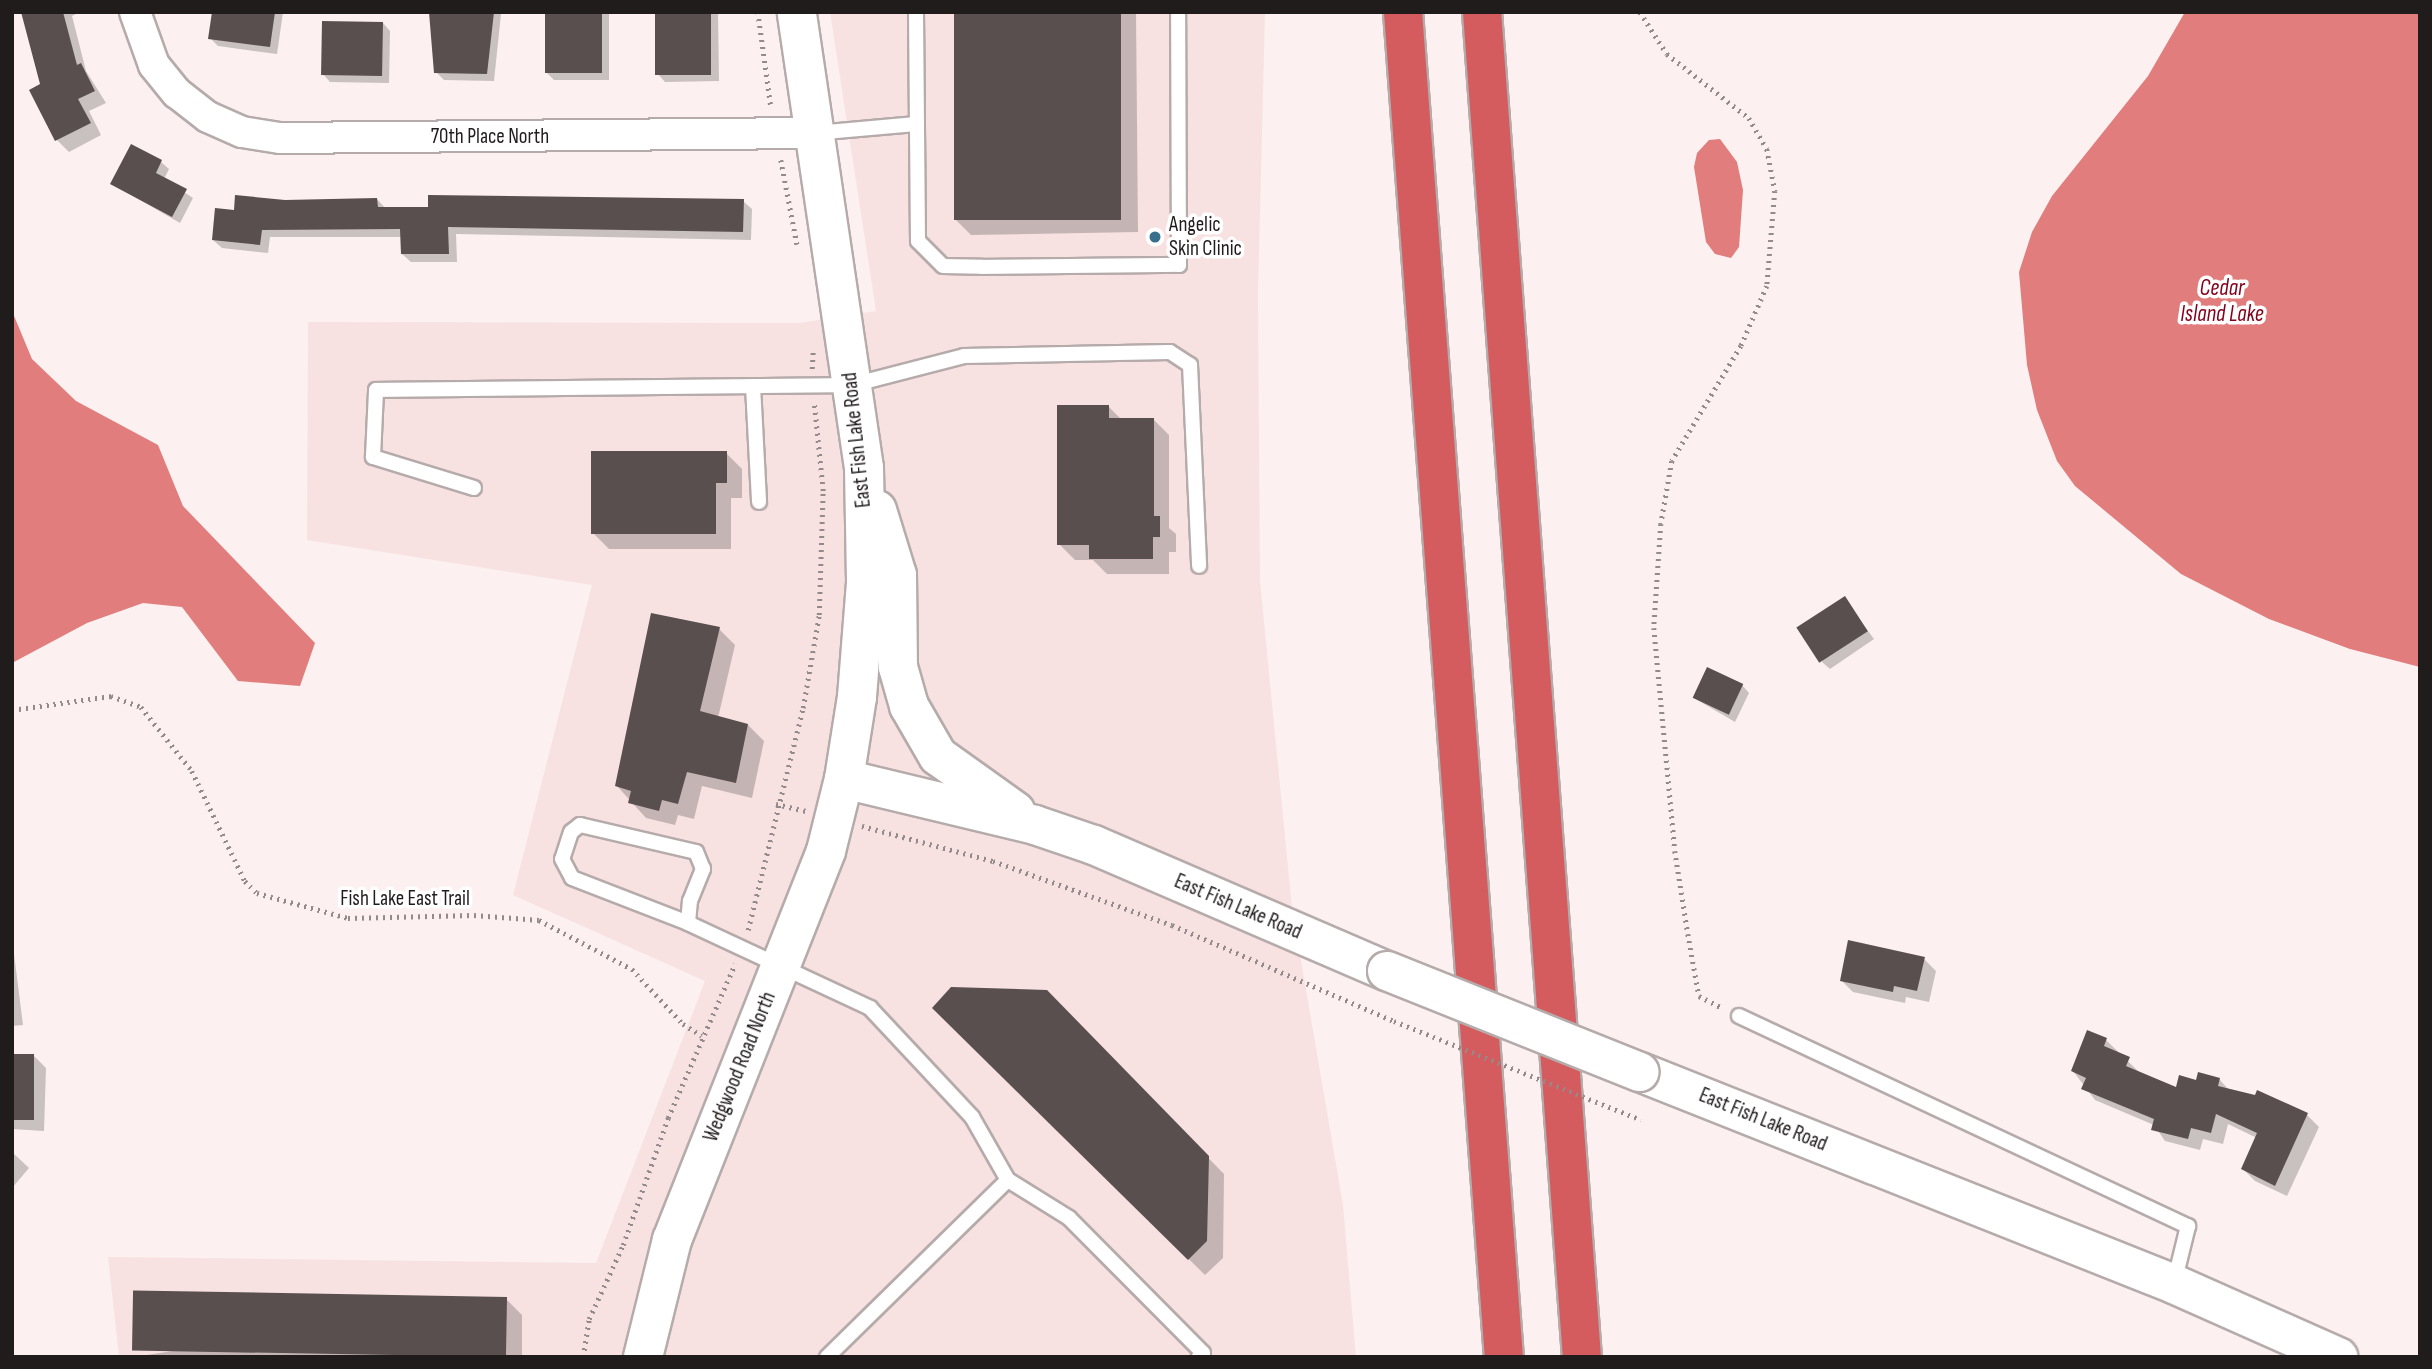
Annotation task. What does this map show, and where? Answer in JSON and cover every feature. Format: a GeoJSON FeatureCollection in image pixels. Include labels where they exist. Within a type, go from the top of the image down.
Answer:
{"type":"FeatureCollection","features":[{"type":"Feature","properties":{"kind":"highway"},"geometry":{"type":"LineString","coordinates":[[1404,12],[1504,1357]]}},
{"type":"Feature","properties":{"kind":"highway"},"geometry":{"type":"LineString","coordinates":[[1482,12],[1582,1357]]}},
{"type":"Feature","properties":{"kind":"street","name":"70th Place North"},"geometry":{"type":"LineString","coordinates":[[135,12],[154,65],[177,93],[208,117],[242,132],[280,138],[775,136],[814,133]]}},
{"type":"Feature","properties":{"kind":"street","name":"East Fish Lake Road"},"geometry":{"type":"LineString","coordinates":[[797,12],[864,468],[864,617],[844,779],[1035,825],[1094,845],[1387,971],[2174,1284],[2337,1357]]}},
{"type":"Feature","properties":{"kind":"street"},"geometry":{"type":"LineString","coordinates":[[864,468],[897,575],[898,667],[909,706],[938,756],[1035,825]]}},
{"type":"Feature","properties":{"kind":"street","name":"Wedgwood Road North"},"geometry":{"type":"LineString","coordinates":[[643,1357],[672,1240],[781,968],[836,818],[844,779]]}},
{"type":"Feature","properties":{"kind":"lane"},"geometry":{"type":"LineString","coordinates":[[916,12],[918,241],[943,267],[1179,265],[1178,12]]}},
{"type":"Feature","properties":{"kind":"lane"},"geometry":{"type":"LineString","coordinates":[[814,133],[915,124]]}},
{"type":"Feature","properties":{"kind":"lane"},"geometry":{"type":"LineString","coordinates":[[474,488],[373,457],[376,390],[852,385],[964,356],[1170,352],[1190,365],[1199,566]]}},
{"type":"Feature","properties":{"kind":"lane"},"geometry":{"type":"LineString","coordinates":[[752,386],[759,502]]}},
{"type":"Feature","properties":{"kind":"lane"},"geometry":{"type":"LineString","coordinates":[[688,923],[690,901],[703,869],[696,852],[580,825],[571,832],[562,859],[572,878],[688,923],[870,1009],[972,1117],[1008,1180],[1069,1218],[1203,1353],[1199,1357]]}},
{"type":"Feature","properties":{"kind":"lane"},"geometry":{"type":"LineString","coordinates":[[1739,1016],[2188,1226],[2174,1284]]}},
{"type":"Feature","properties":{"kind":"lane"},"geometry":{"type":"LineString","coordinates":[[827,1357],[1008,1180]]}},
{"type":"Feature","properties":{"kind":"path"},"geometry":{"type":"LineString","coordinates":[[758,12],[775,136],[799,255]]}},
{"type":"Feature","properties":{"kind":"path"},"geometry":{"type":"LineString","coordinates":[[1640,12],[1667,54],[1749,118],[1767,149],[1775,191],[1767,286],[1741,346],[1672,461],[1661,524],[1654,628],[1675,851],[1699,996],[1739,1016]]}},
{"type":"Feature","properties":{"kind":"path"},"geometry":{"type":"LineString","coordinates":[[583,1357],[589,1319],[623,1245],[702,1036],[741,950],[758,896],[776,804],[803,708],[823,581],[823,491],[813,386],[812,339]]}},
{"type":"Feature","properties":{"kind":"path","name":"Fish Lake East Trail"},"geometry":{"type":"LineString","coordinates":[[12,710],[111,696],[141,707],[192,771],[245,881],[257,893],[348,918],[462,915],[538,920],[632,970],[684,1024],[702,1036]]}},
{"type":"Feature","properties":{"kind":"path"},"geometry":{"type":"LineString","coordinates":[[776,804],[836,818],[1043,878],[1172,925],[1394,1021],[1641,1120]]}},
{"type":"Feature","properties":{"kind":"shaded area"},"geometry":{"type":"Polygon","coordinates":[[[830,12],[1265,12],[1258,295],[1260,581],[1292,908],[1343,1205],[1356,1357],[119,1357],[108,1257],[596,1263],[705,981],[513,895],[592,585],[307,540],[308,322],[800,323],[876,311],[830,12]]]}},
{"type":"Feature","properties":{"kind":"water","name":"Cedar Island Lake"},"geometry":{"type":"Polygon","coordinates":[[[2185,12],[2420,12],[2420,667],[2350,649],[2269,619],[2181,574],[2075,486],[2057,461],[2037,410],[2027,365],[2019,272],[2032,232],[2052,196],[2148,76],[2185,12]]]}},
{"type":"Feature","properties":{"kind":"water"},"geometry":{"type":"Polygon","coordinates":[[[1720,139],[1737,162],[1743,190],[1739,247],[1731,258],[1715,254],[1706,242],[1694,167],[1697,153],[1709,140],[1720,139]]]}},
{"type":"Feature","properties":{"kind":"water"},"geometry":{"type":"Polygon","coordinates":[[[12,311],[32,359],[76,401],[158,445],[183,506],[315,643],[300,686],[238,681],[182,607],[143,603],[87,623],[12,663],[12,311]]]}},
{"type":"Feature","properties":{"kind":"building"},"geometry":{"type":"Polygon","coordinates":[[[21,12],[63,12],[77,65],[81,63],[95,91],[78,99],[91,123],[55,141],[29,90],[40,84],[21,12]]]}},
{"type":"Feature","properties":{"kind":"building"},"geometry":{"type":"Polygon","coordinates":[[[212,12],[275,12],[270,47],[208,39],[212,12]]]}},
{"type":"Feature","properties":{"kind":"building"},"geometry":{"type":"Polygon","coordinates":[[[429,12],[494,12],[487,74],[434,73],[429,12]]]}},
{"type":"Feature","properties":{"kind":"building"},"geometry":{"type":"Polygon","coordinates":[[[545,12],[602,12],[602,73],[545,73],[545,12]]]}},
{"type":"Feature","properties":{"kind":"building"},"geometry":{"type":"Polygon","coordinates":[[[655,12],[711,12],[711,75],[655,75],[655,12]]]}},
{"type":"Feature","properties":{"kind":"building"},"geometry":{"type":"Polygon","coordinates":[[[954,12],[1121,12],[1121,220],[954,220],[954,12]]]}},
{"type":"Feature","properties":{"kind":"building"},"geometry":{"type":"Polygon","coordinates":[[[322,21],[383,22],[382,76],[321,75],[322,21]]]}},
{"type":"Feature","properties":{"kind":"building"},"geometry":{"type":"Polygon","coordinates":[[[131,144],[162,160],[156,173],[187,189],[172,217],[110,184],[131,144]]]}},
{"type":"Feature","properties":{"kind":"building"},"geometry":{"type":"Polygon","coordinates":[[[235,195],[285,200],[377,198],[378,207],[428,207],[428,195],[744,199],[743,232],[448,227],[449,254],[401,254],[400,229],[262,230],[260,245],[212,240],[215,208],[234,210],[235,195]]]}},
{"type":"Feature","properties":{"kind":"building"},"geometry":{"type":"Polygon","coordinates":[[[1057,405],[1109,405],[1109,418],[1154,418],[1154,516],[1160,516],[1160,537],[1153,537],[1153,559],[1089,559],[1089,545],[1057,545],[1057,405]]]}},
{"type":"Feature","properties":{"kind":"building"},"geometry":{"type":"Polygon","coordinates":[[[591,451],[727,451],[727,483],[716,483],[716,534],[591,534],[591,451]]]}},
{"type":"Feature","properties":{"kind":"building"},"geometry":{"type":"Polygon","coordinates":[[[1845,596],[1868,631],[1819,663],[1796,628],[1845,596]]]}},
{"type":"Feature","properties":{"kind":"building"},"geometry":{"type":"Polygon","coordinates":[[[651,613],[720,627],[700,711],[748,724],[736,783],[687,772],[678,804],[662,800],[659,811],[628,803],[631,791],[615,786],[651,613]]]}},
{"type":"Feature","properties":{"kind":"building"},"geometry":{"type":"Polygon","coordinates":[[[1707,667],[1743,684],[1729,715],[1693,698],[1707,667]]]}},
{"type":"Feature","properties":{"kind":"building"},"geometry":{"type":"Polygon","coordinates":[[[1848,940],[1925,957],[1917,991],[1894,986],[1893,992],[1840,981],[1848,940]]]}},
{"type":"Feature","properties":{"kind":"building"},"geometry":{"type":"Polygon","coordinates":[[[951,987],[1047,990],[1209,1156],[1207,1241],[1188,1260],[932,1008],[951,987]]]}},
{"type":"Feature","properties":{"kind":"building"},"geometry":{"type":"Polygon","coordinates":[[[2087,1030],[2107,1038],[2104,1046],[2130,1057],[2126,1066],[2176,1087],[2179,1075],[2196,1080],[2198,1072],[2220,1078],[2218,1086],[2255,1095],[2257,1090],[2308,1113],[2275,1186],[2241,1169],[2257,1133],[2216,1114],[2211,1133],[2191,1128],[2188,1139],[2151,1130],[2154,1119],[2081,1089],[2086,1078],[2071,1071],[2087,1030]]]}},
{"type":"Feature","properties":{"kind":"building"},"geometry":{"type":"Polygon","coordinates":[[[12,1054],[34,1054],[34,1120],[12,1120],[12,1054]]]}},
{"type":"Feature","properties":{"kind":"building"},"geometry":{"type":"Polygon","coordinates":[[[133,1290],[507,1297],[506,1357],[132,1350],[133,1290]]]}},
{"type":"Feature","properties":{"kind":"place","name":"Angelic Skin Clinic"},"geometry":{"type":"Point","coordinates":[1155,237]}}]}
